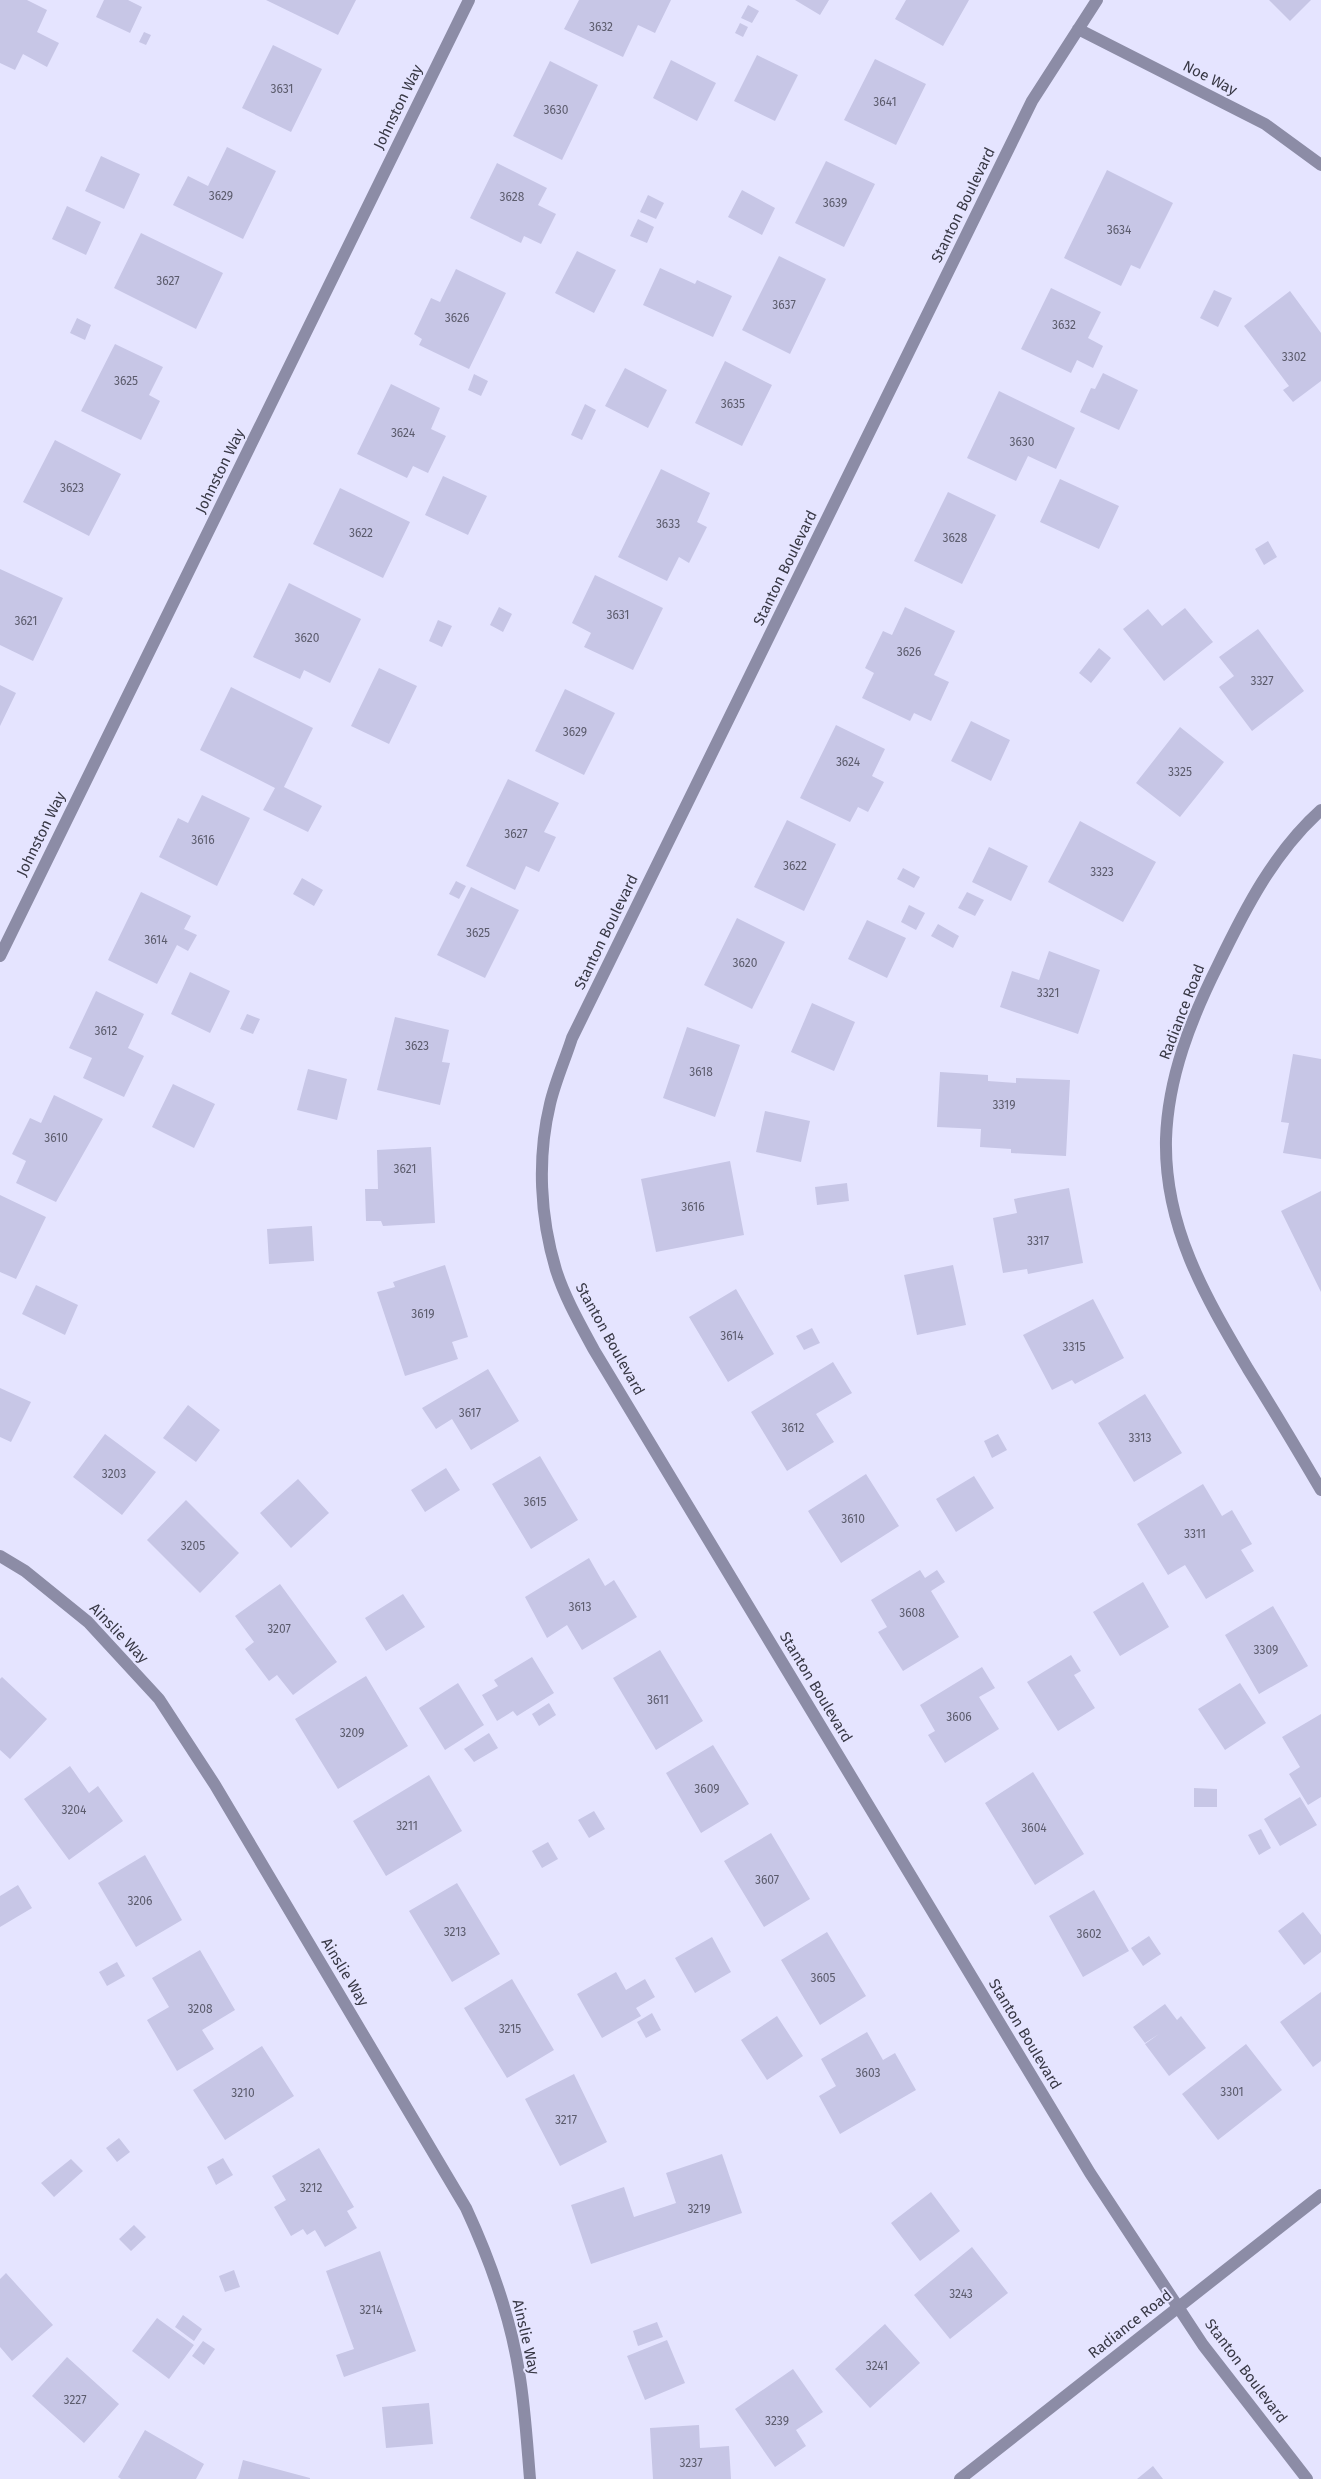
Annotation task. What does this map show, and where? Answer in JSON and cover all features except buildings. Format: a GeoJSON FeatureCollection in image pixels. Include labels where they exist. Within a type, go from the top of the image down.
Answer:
{"type":"FeatureCollection","features":[{"type":"Feature","properties":{"kind":"street","name":"Johnston Way"},"geometry":{"type":"LineString","coordinates":[[0,956],[469,0]]}},
{"type":"Feature","properties":{"kind":"street","name":"Stanton Boulevard"},"geometry":{"type":"LineString","coordinates":[[1097,0],[1032,101],[572,1038],[550,1104],[543,1149],[542,1205],[556,1271],[573,1312],[594,1350],[1090,2174],[1203,2345],[1307,2479]]}},
{"type":"Feature","properties":{"kind":"street","name":"Noe Way"},"geometry":{"type":"LineString","coordinates":[[1078,29],[1265,124],[1321,165]]}},
{"type":"Feature","properties":{"kind":"street","name":"Radiance Road"},"geometry":{"type":"LineString","coordinates":[[1321,810],[1288,846],[1259,887],[1206,988],[1183,1047],[1172,1090],[1166,1139],[1168,1178],[1180,1237],[1194,1274],[1211,1306],[1321,1490]]}},
{"type":"Feature","properties":{"kind":"street","name":"Ainslie Way"},"geometry":{"type":"LineString","coordinates":[[0,1556],[25,1571],[88,1622],[159,1699],[216,1785],[466,2208],[488,2256],[508,2319],[519,2371],[530,2479]]}},
{"type":"Feature","properties":{"kind":"street","name":"Radiance Road"},"geometry":{"type":"LineString","coordinates":[[960,2479],[1321,2195]]}}]}
